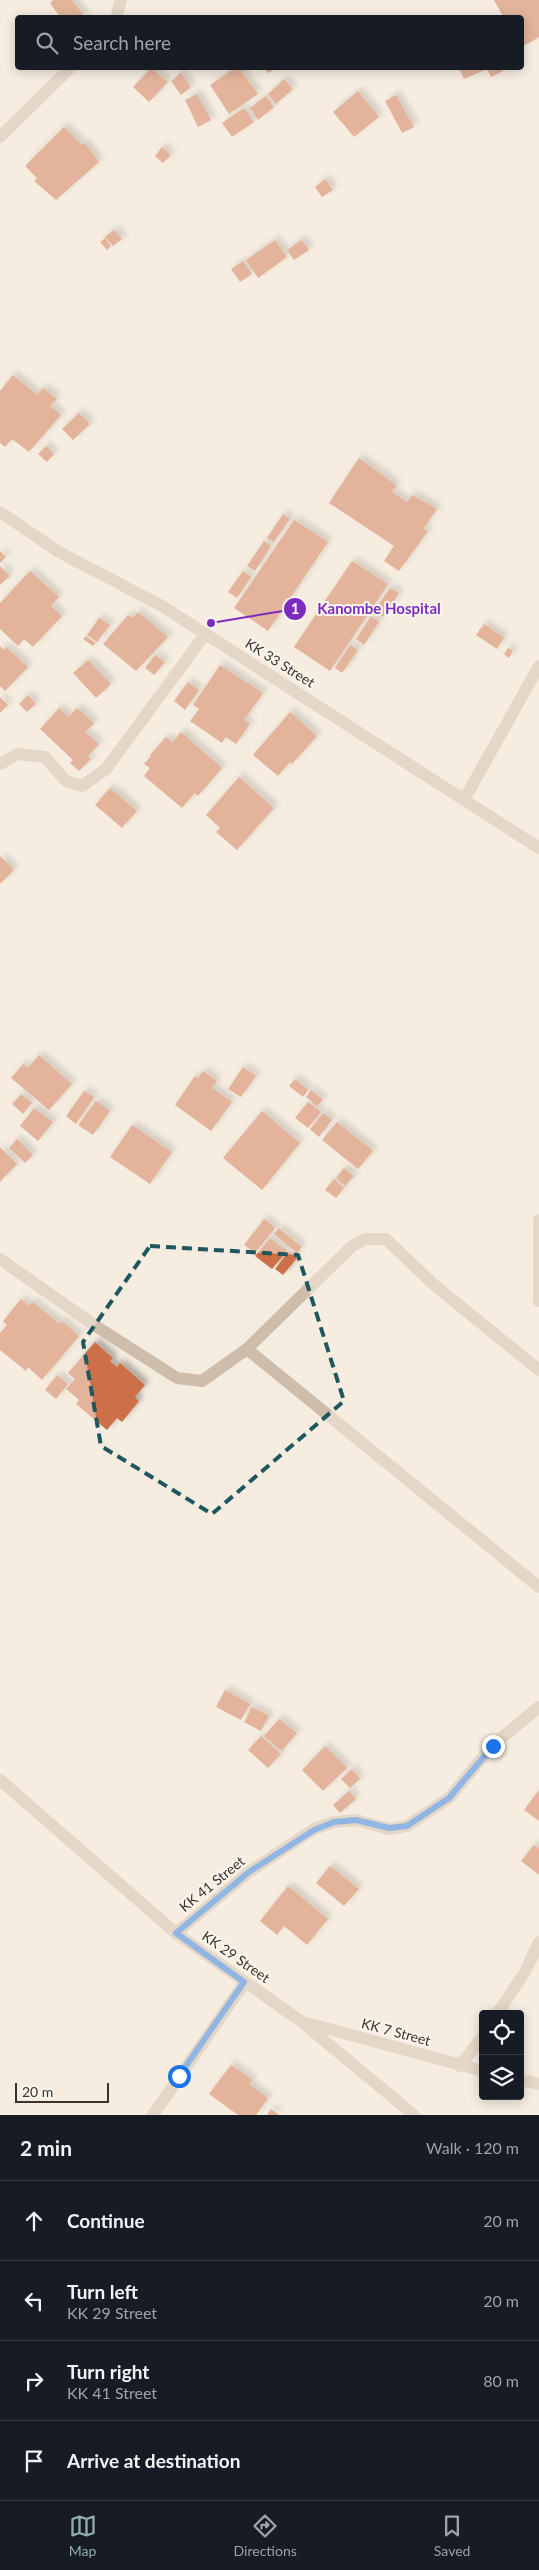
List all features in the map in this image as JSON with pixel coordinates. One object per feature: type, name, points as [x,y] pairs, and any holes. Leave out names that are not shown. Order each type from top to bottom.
[{"type":"street","points":[[117,15],[121,0]]},
{"type":"street","points":[[0,136],[68,70]]},
{"type":"street","name":"KK 33 Street","points":[[0,512],[59,552],[162,606],[206,633],[465,798],[539,848]]},
{"type":"street","points":[[0,764],[18,754],[45,757],[66,780],[82,786],[106,769],[206,633]]},
{"type":"street","points":[[465,798],[539,666]]},
{"type":"street","points":[[539,1220],[539,1301]]},
{"type":"street","points":[[0,1259],[94,1325],[177,1378],[202,1381],[247,1349],[352,1246],[365,1239],[386,1239],[433,1284],[539,1370]]},
{"type":"street","points":[[247,1349],[539,1586]]},
{"type":"street","name":"KK 41 Street","points":[[176,1933],[249,1872],[314,1830],[334,1822],[356,1820],[389,1828],[407,1826],[449,1798],[493,1746],[539,1707]]},
{"type":"street","name":"KK 29 Street","points":[[0,1780],[176,1933],[302,2022],[414,2115]]},
{"type":"street","points":[[500,2010],[525,1972],[539,1942]]},
{"type":"street","points":[[153,2115],[244,1982]]},
{"type":"street","name":"KK 7 Street","points":[[302,2022],[479,2070]]},
{"type":"street","points":[[460,2066],[479,2041]]},
{"type":"street","points":[[524,2081],[539,2084]]},
{"type":"highlighted area","points":[[150,1246],[298,1255],[344,1401],[212,1514],[101,1446],[83,1342]]},
{"type":"building","points":[[53,0],[72,0],[84,15],[59,15],[50,3]]},
{"type":"building","points":[[494,0],[539,0],[539,37],[524,46],[524,15],[502,15]]},
{"type":"building","points":[[149,70],[153,70],[168,82],[149,102],[133,87]]},
{"type":"building","points":[[232,70],[240,70],[258,94],[229,114],[210,85]]},
{"type":"building","points":[[460,70],[485,70],[464,79]]},
{"type":"building","points":[[488,70],[503,70],[503,71],[491,77]]},
{"type":"building","points":[[181,73],[191,87],[181,95],[171,81]]},
{"type":"building","points":[[284,79],[293,89],[276,104],[268,94]]},
{"type":"building","points":[[358,91],[379,117],[354,137],[333,112]]},
{"type":"building","points":[[197,94],[211,120],[198,127],[185,100]]},
{"type":"building","points":[[396,95],[414,127],[402,133],[385,101]]},
{"type":"building","points":[[266,96],[274,107],[258,120],[250,108]]},
{"type":"building","points":[[244,108],[254,122],[232,137],[222,123]]},
{"type":"building","points":[[64,127],[82,145],[85,143],[99,162],[56,200],[34,181],[37,178],[25,166]]},
{"type":"building","points":[[162,147],[171,155],[163,163],[155,156]]},
{"type":"building","points":[[325,179],[333,190],[322,197],[315,187]]},
{"type":"building","points":[[114,230],[122,239],[113,246],[105,237]]},
{"type":"building","points":[[105,238],[111,246],[107,250],[100,242]]},
{"type":"building","points":[[275,240],[287,257],[258,278],[246,260]]},
{"type":"building","points":[[302,240],[309,250],[294,260],[287,250]]},
{"type":"building","points":[[243,261],[252,274],[240,282],[231,269]]},
{"type":"building","points":[[13,375],[37,395],[43,388],[57,399],[50,406],[61,415],[29,452],[12,439],[5,447],[0,443],[0,391]]},
{"type":"building","points":[[79,413],[90,424],[73,440],[62,429]]},
{"type":"building","points":[[46,446],[54,454],[47,462],[38,454]]},
{"type":"building","points":[[359,458],[396,485],[392,492],[407,502],[412,495],[437,509],[423,529],[428,531],[399,571],[384,561],[394,546],[329,503]]},
{"type":"building","points":[[283,514],[290,519],[274,542],[267,538]]},
{"type":"building","points":[[294,520],[328,542],[268,631],[234,608]]},
{"type":"building","points":[[264,541],[271,546],[255,571],[247,566]]},
{"type":"building","points":[[0,551],[6,557],[0,563]]},
{"type":"building","points":[[352,561],[388,584],[330,671],[294,647]]},
{"type":"building","points":[[0,566],[10,576],[0,585]]},
{"type":"building","points":[[30,571],[59,597],[51,606],[62,616],[33,647],[24,639],[18,646],[0,629],[0,603]]},
{"type":"building","points":[[243,571],[251,577],[237,598],[228,592]]},
{"type":"building","points":[[390,588],[399,593],[383,617],[374,611]]},
{"type":"building","points":[[138,612],[168,637],[136,671],[103,644],[128,615],[133,618]]},
{"type":"building","points":[[371,616],[379,622],[364,645],[356,639]]},
{"type":"building","points":[[99,618],[110,625],[97,642],[87,635]]},
{"type":"building","points":[[484,624],[504,638],[497,649],[476,635]]},
{"type":"building","points":[[86,636],[96,643],[93,646],[83,639]]},
{"type":"building","points":[[350,645],[358,650],[342,673],[335,668]]},
{"type":"building","points":[[0,646],[4,650],[6,647],[28,667],[5,691],[0,686]]},
{"type":"building","points":[[508,648],[513,651],[509,658],[504,654]]},
{"type":"building","points":[[155,655],[165,662],[154,675],[145,668]]},
{"type":"building","points":[[88,660],[111,684],[96,698],[73,673]]},
{"type":"building","points":[[220,665],[263,693],[244,720],[250,724],[236,744],[226,737],[222,743],[190,721],[199,709],[193,705]]},
{"type":"building","points":[[188,682],[199,690],[185,710],[174,701]]},
{"type":"building","points":[[28,695],[36,704],[27,712],[19,704]]},
{"type":"building","points":[[0,697],[8,705],[0,713]]},
{"type":"building","points":[[59,708],[69,717],[77,708],[94,723],[85,732],[99,744],[88,756],[91,759],[79,771],[70,763],[73,760],[40,729]]},
{"type":"building","points":[[290,712],[317,736],[292,764],[290,762],[278,776],[253,755]]},
{"type":"building","points":[[181,732],[222,768],[198,796],[195,793],[182,808],[144,776],[150,768],[144,764],[150,755],[166,737],[172,743]]},
{"type":"building","points":[[239,777],[274,808],[237,850],[216,832],[220,828],[206,815]]},
{"type":"building","points":[[110,788],[137,811],[122,828],[95,805]]},
{"type":"building","points":[[0,856],[14,870],[0,884]]},
{"type":"building","points":[[39,1055],[72,1084],[49,1110],[11,1078],[23,1064],[28,1068]]},
{"type":"building","points":[[243,1067],[256,1076],[241,1097],[228,1089]]},
{"type":"building","points":[[203,1071],[217,1081],[212,1088],[232,1102],[211,1131],[175,1105],[195,1076],[198,1078]]},
{"type":"building","points":[[295,1079],[308,1090],[303,1097],[289,1086]]},
{"type":"building","points":[[311,1090],[323,1100],[317,1106],[306,1097]]},
{"type":"building","points":[[84,1091],[94,1097],[76,1124],[66,1116]]},
{"type":"building","points":[[21,1094],[32,1103],[23,1114],[12,1104]]},
{"type":"building","points":[[96,1101],[110,1111],[93,1135],[78,1125]]},
{"type":"building","points":[[308,1102],[321,1112],[308,1128],[295,1118]]},
{"type":"building","points":[[34,1108],[53,1122],[38,1141],[20,1126]]},
{"type":"building","points":[[262,1111],[300,1143],[262,1190],[223,1158]]},
{"type":"building","points":[[323,1113],[332,1120],[319,1137],[310,1129]]},
{"type":"building","points":[[337,1122],[373,1151],[358,1169],[322,1140]]},
{"type":"building","points":[[132,1125],[172,1152],[150,1184],[110,1157]]},
{"type":"building","points":[[17,1139],[33,1155],[25,1163],[9,1148]]},
{"type":"building","points":[[0,1147],[17,1164],[0,1182]]},
{"type":"building","points":[[344,1168],[354,1176],[345,1186],[336,1178]]},
{"type":"building","points":[[334,1179],[344,1188],[336,1198],[325,1190]]},
{"type":"building","points":[[264,1219],[275,1228],[255,1253],[244,1245]]},
{"type":"building","points":[[279,1228],[302,1247],[297,1253],[274,1234]]},
{"type":"building","points":[[270,1238],[287,1251],[272,1269],[255,1256]]},
{"type":"building","points":[[289,1251],[297,1258],[283,1275],[275,1269]]},
{"type":"building","points":[[21,1299],[29,1306],[33,1302],[59,1324],[62,1321],[79,1336],[42,1380],[28,1367],[26,1371],[0,1350],[0,1333],[7,1325],[3,1321]]},
{"type":"building","points":[[95,1342],[113,1358],[110,1361],[117,1367],[120,1363],[145,1385],[135,1397],[139,1401],[122,1422],[117,1418],[107,1430],[76,1404],[79,1400],[66,1389],[75,1379],[68,1373]]},
{"type":"building","points":[[57,1375],[68,1384],[56,1399],[45,1390]]},
{"type":"building","points":[[225,1690],[250,1704],[241,1720],[216,1707]]},
{"type":"building","points":[[252,1707],[269,1716],[261,1731],[244,1722]]},
{"type":"building","points":[[279,1719],[297,1733],[282,1751],[264,1736]]},
{"type":"building","points":[[261,1736],[281,1754],[268,1768],[248,1750]]},
{"type":"building","points":[[325,1746],[347,1768],[323,1791],[302,1770]]},
{"type":"building","points":[[352,1769],[360,1779],[350,1788],[341,1779]]},
{"type":"building","points":[[539,1790],[539,1821],[524,1810]]},
{"type":"building","points":[[349,1791],[356,1799],[340,1813],[333,1805]]},
{"type":"building","points":[[534,1845],[539,1849],[539,1875],[521,1861]]},
{"type":"building","points":[[330,1866],[359,1889],[344,1906],[316,1883]]},
{"type":"building","points":[[288,1886],[328,1919],[307,1945],[284,1926],[277,1935],[260,1921]]},
{"type":"building","points":[[231,2065],[252,2080],[249,2084],[268,2098],[256,2115],[238,2115],[209,2094]]},
{"type":"building","points":[[271,2109],[279,2115],[267,2115]]},
{"type":"place","name":"Kanombe Hospital","points":[[211,623]]},
{"type":"route","points":[[179,2076],[225,2013],[244,1982],[176,1933],[249,1872],[314,1830],[334,1822],[356,1820],[389,1828],[407,1826],[449,1798],[493,1746]]}]
